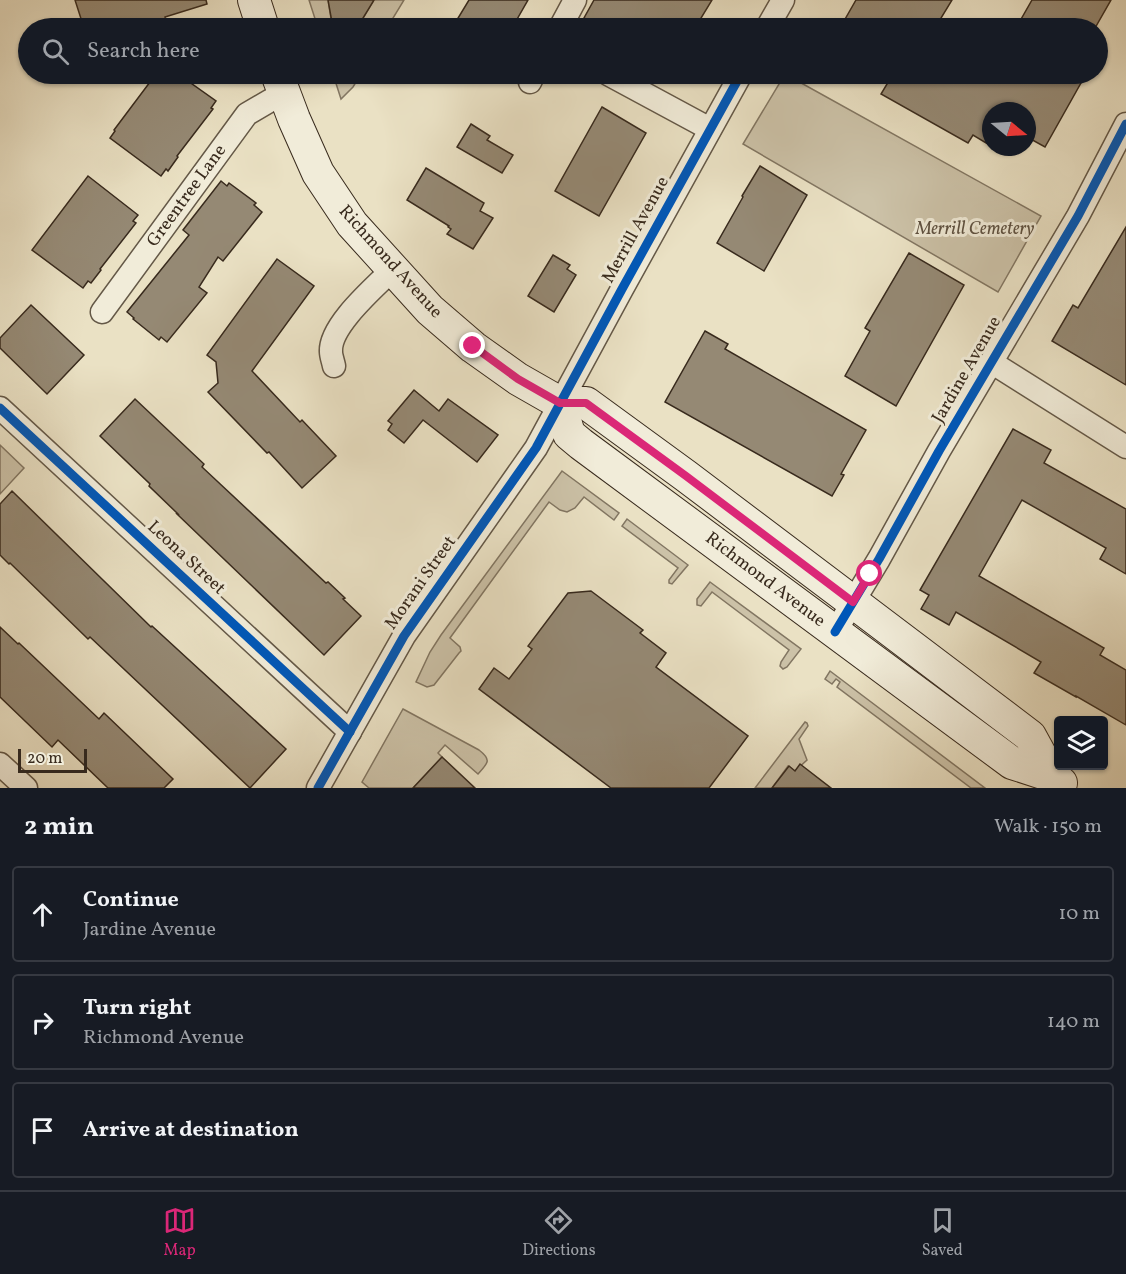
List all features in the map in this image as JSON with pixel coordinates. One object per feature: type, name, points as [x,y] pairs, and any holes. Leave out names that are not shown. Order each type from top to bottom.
[{"type":"main road","points":[[254,0],[260,18]]},
{"type":"main road","name":"Richmond Avenue","points":[[280,84],[318,173],[352,224],[430,309],[473,346],[518,379],[560,403],[586,403],[686,476],[1030,736],[1060,782]]},
{"type":"main road","name":"Richmond Avenue","points":[[560,403],[568,434],[1012,763],[1060,782]]},
{"type":"street","points":[[565,18],[575,0]]},
{"type":"street","points":[[773,18],[783,0]]},
{"type":"street","name":"Greentree Lane","points":[[102,312],[247,114],[279,84]]},
{"type":"street","points":[[627,84],[710,129]]},
{"type":"street","name":"Merrill Avenue","points":[[560,403],[735,84]]},
{"type":"street","name":"Jardine Avenue","points":[[835,632],[1078,216],[1126,124]]},
{"type":"street","points":[[334,366],[330,351],[334,336],[343,321],[392,270]]},
{"type":"street","points":[[991,362],[1126,447]]},
{"type":"street","name":"Morani Street","points":[[328,784],[350,732],[404,636],[536,448],[560,403]]},
{"type":"street","name":"Leona Street","points":[[0,408],[350,732]]},
{"type":"street","points":[[0,764],[26,788]]},
{"type":"green space","points":[[309,0],[328,0],[331,18],[315,18]]},
{"type":"green space","points":[[374,0],[404,0],[393,18],[363,18]]},
{"type":"green space","points":[[336,84],[355,84],[353,87],[341,99]]},
{"type":"green space","name":"Merrill Cemetery","points":[[779,84],[803,84],[1041,216],[998,292],[743,144]]},
{"type":"green space","points":[[0,445],[24,468],[0,494]]},
{"type":"green space","points":[[562,471],[619,513],[614,520],[584,497],[575,508],[567,512],[549,502],[450,638],[460,647],[461,651],[434,685],[427,687],[416,682],[441,635]]},
{"type":"green space","points":[[627,519],[688,565],[672,584],[669,580],[678,568],[622,526]]},
{"type":"green space","points":[[710,582],[801,649],[787,667],[783,669],[780,666],[789,650],[712,592],[701,606],[697,605],[697,599]]},
{"type":"green space","points":[[830,671],[985,788],[971,788],[837,687],[840,682],[836,679],[832,684],[825,679]]},
{"type":"green space","points":[[403,709],[479,750],[486,756],[486,764],[478,774],[445,745],[438,753],[442,757],[413,788],[369,788],[362,782]]},
{"type":"green space","points":[[805,722],[808,726],[799,739],[807,760],[795,771],[788,766],[772,788],[755,788]]},
{"type":"building","points":[[75,0],[206,0],[207,4],[165,18],[81,18]]},
{"type":"building","points":[[328,0],[374,0],[363,18],[331,18]]},
{"type":"building","points":[[469,0],[528,0],[518,18],[458,18]]},
{"type":"building","points":[[594,0],[712,0],[701,18],[584,18]]},
{"type":"building","points":[[856,0],[952,0],[941,18],[846,18]]},
{"type":"building","points":[[1032,0],[1111,0],[1101,18],[1022,18]]},
{"type":"building","points":[[148,84],[192,84],[216,101],[211,108],[213,109],[168,171],[166,169],[161,176],[110,138]]},
{"type":"building","points":[[887,84],[1080,84],[1045,147],[1036,142],[1036,102],[982,102],[982,140],[973,135],[968,143],[881,94]]},
{"type":"building","points":[[602,107],[646,133],[599,216],[555,191]]},
{"type":"building","points":[[471,124],[490,136],[487,140],[513,155],[502,173],[457,147]]},
{"type":"building","points":[[760,166],[807,195],[764,271],[717,243]]},
{"type":"building","points":[[426,168],[484,203],[480,211],[493,218],[473,249],[447,234],[451,229],[449,226],[407,200]]},
{"type":"building","points":[[88,176],[138,215],[133,221],[136,223],[101,270],[91,283],[88,281],[83,288],[32,250]]},
{"type":"building","points":[[221,181],[227,186],[229,183],[256,203],[254,205],[262,212],[223,261],[218,257],[199,287],[207,293],[167,342],[161,337],[159,340],[127,312],[189,235],[183,230]]},
{"type":"building","points":[[1126,227],[1126,385],[1052,341],[1073,305],[1078,308]]},
{"type":"building","points":[[909,253],[964,285],[896,406],[845,376],[870,331],[865,328]]},
{"type":"building","points":[[553,255],[570,265],[567,269],[576,275],[554,312],[528,296]]},
{"type":"building","points":[[277,259],[314,286],[252,371],[336,456],[302,488],[208,392],[218,383],[216,362],[207,355]]},
{"type":"building","points":[[31,305],[84,355],[47,394],[0,348],[0,338]]},
{"type":"building","points":[[705,331],[728,344],[725,349],[866,430],[841,474],[844,475],[832,496],[665,402]]},
{"type":"building","points":[[414,390],[439,411],[448,399],[498,435],[477,462],[423,420],[404,443],[388,430],[392,424],[388,421]]},
{"type":"building","points":[[135,399],[204,464],[202,467],[326,583],[328,582],[361,616],[324,655],[177,514],[149,486],[150,484],[100,436]]},
{"type":"building","points":[[1013,429],[1051,450],[1044,463],[1126,509],[1126,574],[1100,559],[1106,548],[1022,500],[979,576],[1104,648],[1100,655],[1126,670],[1126,725],[1034,673],[1041,662],[956,612],[949,625],[921,609],[929,595],[920,590]]},
{"type":"building","points":[[12,491],[151,627],[286,749],[250,788],[0,555],[0,504]]},
{"type":"building","points":[[591,591],[643,630],[640,633],[666,653],[656,667],[748,736],[709,788],[611,788],[479,689],[494,668],[509,679],[532,649],[528,646],[568,593]]},
{"type":"building","points":[[0,627],[99,719],[104,713],[173,779],[164,788],[108,788],[58,740],[52,747],[0,697]]},
{"type":"building","points":[[442,757],[475,788],[413,788]]},
{"type":"building","points":[[800,764],[831,788],[772,788],[789,766],[795,771]]},
{"type":"cycle path","points":[[318,788],[404,636],[536,448],[735,84]]},
{"type":"cycle path","points":[[835,632],[1078,216],[1126,124]]},
{"type":"cycle path","points":[[0,408],[350,732]]},
{"type":"route","points":[[473,346],[518,379],[560,403],[586,403],[853,602],[870,574]]}]
